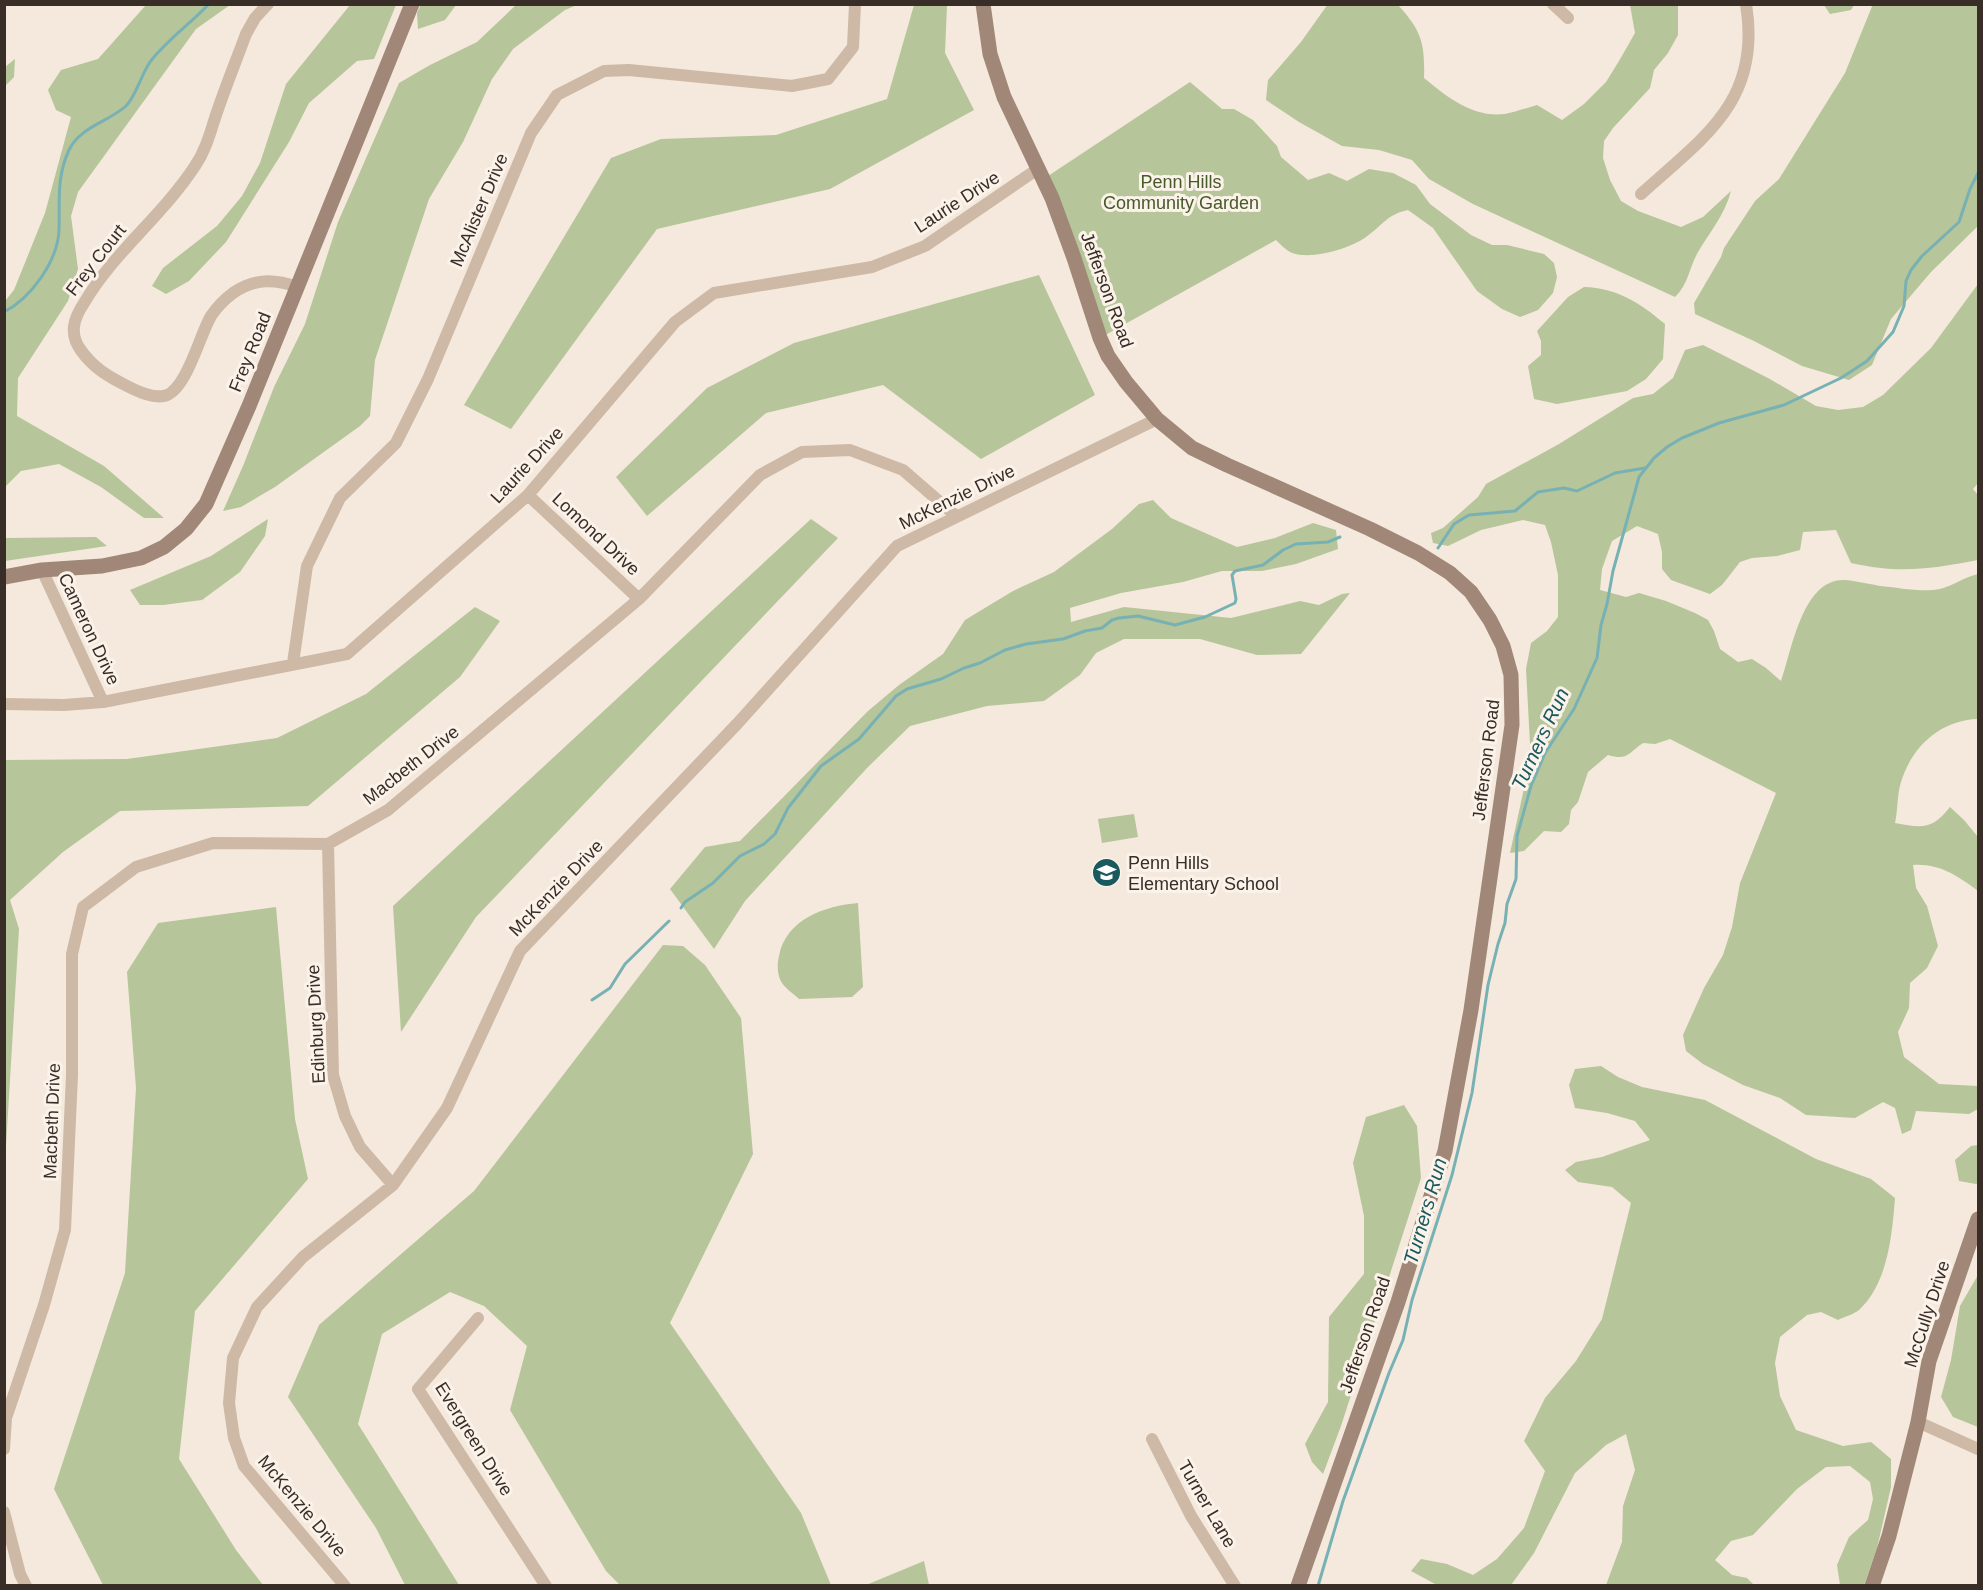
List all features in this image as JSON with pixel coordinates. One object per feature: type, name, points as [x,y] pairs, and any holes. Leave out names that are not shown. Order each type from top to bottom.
[{"type":"street","name":"Frey Court","points":[[268,4],[255,18],[246,34],[207,143],[197,164],[182,186],[117,257],[87,297],[74,324],[75,342],[92,364],[105,375],[139,392],[164,396],[172,393],[184,377],[212,315],[232,294],[244,286],[270,280],[298,287]]},
{"type":"street","name":"Frey Road","points":[[4,577],[42,570],[102,566],[141,558],[164,547],[186,530],[206,504],[298,287],[412,4]]},
{"type":"street","name":"McAlister Drive","points":[[293,663],[307,566],[340,498],[396,443],[428,379],[531,133],[557,95],[604,71],[629,70],[792,86],[828,79],[853,47],[855,4]]},
{"type":"street","name":"Jefferson Road","points":[[983,4],[990,54],[996,76],[1014,119],[1039,168],[1063,227],[1102,343],[1116,369],[1157,419],[1180,440],[1207,456],[1366,526],[1418,553],[1450,573],[1471,592],[1486,613],[1503,646],[1511,675],[1513,707],[1508,757],[1471,1010],[1445,1151],[1398,1302],[1298,1586]]},
{"type":"street","points":[[1553,4],[1568,18]]},
{"type":"street","points":[[1641,194],[1715,126],[1738,91],[1745,72],[1749,50],[1746,4]]},
{"type":"street","name":"Laurie Drive","points":[[4,704],[64,705],[103,702],[347,654],[528,495],[675,322],[714,293],[872,267],[925,246],[1039,168]]},
{"type":"street","name":"McKenzie Drive","points":[[345,1586],[243,1466],[234,1438],[229,1403],[233,1358],[257,1307],[303,1257],[393,1185],[447,1108],[520,951],[737,724],[897,546],[1157,419]]},
{"type":"street","name":"Macbeth Drive","points":[[4,1449],[6,1418],[44,1305],[65,1230],[72,1075],[72,954],[82,907],[136,867],[213,843],[328,844],[388,810],[639,599],[760,475],[802,452],[850,450],[903,470],[956,516]]},
{"type":"street","name":"Lomond Drive","points":[[528,495],[639,599]]},
{"type":"street","name":"Cameron Drive","points":[[42,570],[103,702]]},
{"type":"street","name":"Edinburg Drive","points":[[328,844],[333,1075],[345,1116],[360,1147],[393,1185]]},
{"type":"street","name":"McCully Drive","points":[[1872,1586],[1889,1536],[1918,1422],[1929,1361],[1978,1219]]},
{"type":"street","name":"Evergreen Drive","points":[[478,1318],[418,1389],[546,1586]]},
{"type":"street","points":[[1918,1422],[1978,1449]]},
{"type":"street","name":"Turner Lane","points":[[1152,1438],[1191,1516],[1235,1586]]},
{"type":"street","points":[[4,1512],[20,1574],[26,1586]]},
{"type":"green space","points":[[421,4],[456,5],[445,20],[418,29],[417,13]]},
{"type":"green space","points":[[1328,4],[1398,5],[1420,38],[1424,56],[1424,78],[1461,105],[1482,113],[1505,114],[1537,105],[1562,120],[1584,104],[1606,82],[1619,61],[1635,33],[1630,5],[1678,5],[1678,35],[1668,53],[1654,70],[1650,88],[1604,141],[1603,158],[1610,180],[1621,201],[1638,211],[1681,227],[1703,217],[1731,191],[1721,215],[1695,258],[1686,282],[1675,297],[1473,204],[1429,179],[1412,160],[1379,150],[1342,146],[1266,100],[1268,80],[1301,42]]},
{"type":"green space","points":[[1873,4],[1978,5],[1978,226],[1931,272],[1891,319],[1872,365],[1849,380],[1802,366],[1695,314],[1694,303],[1724,248],[1755,201],[1779,179],[1845,73]]},
{"type":"green space","points":[[146,5],[230,5],[196,29],[78,192],[71,216],[78,269],[68,301],[18,378],[17,416],[104,466],[164,518],[144,518],[101,487],[59,464],[21,471],[4,488],[5,301],[14,290],[45,213],[71,117],[56,110],[48,90],[61,70],[98,59]]},
{"type":"green space","points":[[350,5],[396,5],[374,59],[357,61],[309,103],[289,142],[226,242],[189,281],[166,294],[152,286],[163,268],[217,226],[242,196],[260,163],[286,84]]},
{"type":"green space","points":[[516,5],[577,5],[565,10],[513,49],[492,79],[463,142],[429,199],[375,360],[370,416],[360,426],[275,487],[241,507],[223,511],[274,387],[305,324],[338,222],[399,83],[477,42]]},
{"type":"green space","points":[[914,5],[947,5],[945,53],[974,110],[830,189],[657,229],[511,429],[464,405],[611,158],[661,139],[776,135],[887,99]]},
{"type":"green space","points":[[1824,5],[1854,5],[1851,10],[1830,14]]},
{"type":"green space","points":[[15,59],[14,77],[5,86],[5,67]]},
{"type":"green space","name":"Penn Hills Community Garden","points":[[1190,82],[1222,109],[1234,109],[1253,120],[1277,146],[1281,157],[1308,180],[1329,173],[1347,181],[1369,169],[1393,173],[1416,185],[1430,204],[1471,235],[1492,245],[1507,245],[1544,254],[1554,263],[1557,277],[1553,293],[1538,310],[1520,317],[1502,309],[1477,291],[1433,228],[1408,210],[1390,218],[1359,241],[1329,252],[1298,254],[1288,251],[1276,240],[1100,338],[1048,176]]},
{"type":"green space","points":[[1039,275],[1095,395],[981,459],[883,385],[766,413],[647,516],[616,477],[707,388],[794,343]]},
{"type":"green space","points":[[1978,284],[1978,483],[1973,489],[1978,495],[1978,560],[1915,569],[1869,566],[1851,563],[1836,530],[1803,532],[1800,550],[1740,562],[1722,585],[1710,594],[1671,580],[1662,569],[1662,552],[1658,534],[1637,526],[1612,541],[1602,569],[1600,590],[1626,597],[1639,593],[1695,613],[1708,620],[1720,649],[1738,662],[1752,659],[1781,681],[1801,618],[1818,591],[1830,583],[1845,580],[1928,590],[1945,588],[1978,574],[1978,719],[1952,724],[1940,730],[1930,737],[1912,757],[1901,782],[1895,823],[1912,826],[1926,825],[1938,820],[1950,807],[1978,837],[1978,891],[1940,868],[1913,865],[1916,888],[1927,906],[1938,946],[1927,968],[1910,983],[1909,1008],[1898,1032],[1904,1057],[1939,1084],[1978,1086],[1978,1109],[1969,1114],[1916,1111],[1911,1130],[1902,1134],[1895,1108],[1883,1102],[1855,1118],[1806,1115],[1780,1098],[1743,1085],[1703,1064],[1686,1051],[1683,1035],[1704,988],[1723,955],[1732,927],[1740,883],[1776,793],[1670,739],[1655,744],[1643,743],[1624,756],[1608,755],[1588,772],[1578,802],[1571,810],[1569,824],[1561,832],[1544,831],[1524,851],[1510,853],[1526,779],[1530,744],[1526,669],[1531,643],[1547,631],[1558,617],[1558,575],[1551,542],[1545,525],[1523,520],[1481,530],[1448,546],[1433,543],[1431,533],[1443,528],[1478,497],[1486,484],[1559,444],[1633,398],[1653,394],[1673,378],[1685,350],[1703,345],[1768,378],[1816,406],[1838,410],[1863,407],[1883,395],[1931,348]]},
{"type":"green space","points":[[1584,287],[1607,290],[1628,298],[1665,324],[1663,359],[1646,379],[1627,391],[1557,404],[1534,399],[1528,366],[1541,355],[1541,341],[1537,331],[1568,297]]},
{"type":"green space","points":[[1153,500],[1171,518],[1237,547],[1275,538],[1313,523],[1336,530],[1338,549],[1296,564],[1262,571],[1222,571],[1183,582],[1121,593],[1070,608],[1071,622],[1124,607],[1231,618],[1300,601],[1319,605],[1342,594],[1350,593],[1301,654],[1257,655],[1200,639],[1124,639],[1096,653],[1080,675],[1044,701],[987,706],[910,726],[867,768],[745,901],[714,949],[670,889],[705,847],[740,841],[868,711],[899,685],[943,654],[965,620],[1013,591],[1054,572],[1112,529],[1139,504]]},
{"type":"green space","points":[[268,519],[265,536],[240,572],[202,600],[163,605],[140,605],[130,590],[211,556]]},
{"type":"green space","points":[[811,519],[838,538],[476,917],[401,1032],[393,906]]},
{"type":"green space","points":[[96,537],[107,546],[5,561],[5,538]]},
{"type":"green space","points":[[475,607],[500,621],[460,677],[308,806],[120,811],[63,852],[10,900],[19,929],[5,1163],[5,760],[127,759],[277,738],[366,694]]},
{"type":"green space","points":[[1134,814],[1138,837],[1102,843],[1098,819]]},
{"type":"green space","points":[[858,903],[863,987],[852,997],[799,999],[779,977],[778,963],[783,943],[798,924],[820,911]]},
{"type":"green space","points":[[276,907],[295,1119],[308,1179],[195,1311],[179,1459],[236,1550],[263,1585],[103,1585],[54,1489],[125,1273],[136,1088],[127,972],[158,923]]},
{"type":"green space","points":[[663,945],[683,946],[705,965],[741,1018],[753,1154],[670,1323],[801,1513],[831,1585],[620,1585],[606,1571],[510,1410],[527,1346],[484,1306],[450,1292],[382,1334],[358,1424],[459,1585],[405,1585],[376,1528],[288,1397],[319,1325],[474,1191]]},
{"type":"green space","points":[[1601,1066],[1618,1077],[1642,1087],[1705,1100],[1816,1159],[1871,1179],[1895,1198],[1887,1258],[1869,1299],[1859,1310],[1838,1320],[1821,1312],[1807,1315],[1780,1337],[1775,1363],[1780,1396],[1796,1430],[1843,1446],[1871,1442],[1891,1459],[1891,1487],[1877,1548],[1864,1585],[1840,1585],[1837,1565],[1849,1537],[1868,1520],[1873,1499],[1870,1482],[1850,1466],[1826,1467],[1797,1489],[1753,1535],[1731,1541],[1715,1560],[1732,1575],[1747,1578],[1754,1585],[1606,1585],[1622,1542],[1623,1506],[1635,1470],[1626,1434],[1606,1445],[1575,1473],[1534,1553],[1511,1585],[1437,1585],[1411,1571],[1421,1559],[1447,1564],[1473,1575],[1497,1559],[1524,1528],[1545,1471],[1524,1441],[1545,1398],[1576,1361],[1602,1319],[1631,1203],[1612,1187],[1578,1182],[1565,1170],[1576,1162],[1602,1157],[1650,1140],[1635,1121],[1607,1113],[1575,1108],[1569,1085],[1575,1069]]},
{"type":"green space","points":[[1404,1105],[1417,1126],[1421,1178],[1341,1426],[1323,1474],[1312,1462],[1305,1444],[1328,1402],[1329,1317],[1364,1274],[1364,1216],[1353,1163],[1366,1117]]},
{"type":"green space","points":[[1978,1145],[1978,1183],[1959,1181],[1955,1160],[1971,1146]]},
{"type":"green space","points":[[1978,1275],[1978,1427],[1953,1417],[1941,1397],[1951,1360],[1960,1306]]},
{"type":"green space","points":[[924,1561],[929,1585],[866,1585]]},
{"type":"waterway","points":[[4,312],[24,298],[33,288],[48,267],[53,255],[59,231],[62,170],[74,142],[87,130],[126,106],[133,97],[150,62],[209,4]]},
{"type":"waterway","name":"Turners Run","points":[[1318,1586],[1343,1501],[1403,1340],[1412,1300],[1452,1175],[1472,1093],[1488,985],[1505,923],[1507,904],[1516,879],[1517,836],[1531,786],[1545,753],[1574,709],[1597,658],[1601,625],[1613,571],[1639,477],[1654,458],[1682,438],[1719,423],[1784,405],[1841,378],[1867,361],[1893,332],[1904,306],[1906,281],[1911,270],[1922,256],[1959,222],[1978,173]]},
{"type":"waterway","points":[[1438,548],[1454,524],[1469,515],[1515,511],[1538,492],[1564,488],[1577,491],[1615,473],[1645,468]]},
{"type":"waterway","points":[[681,908],[685,902],[713,883],[740,856],[764,844],[775,834],[788,808],[821,766],[859,739],[896,696],[907,689],[941,679],[1005,650],[1026,644],[1063,639],[1102,628],[1112,620],[1119,618],[1138,616],[1175,625],[1205,617],[1235,603],[1232,575],[1235,571],[1263,565],[1283,550],[1296,544],[1328,542],[1340,537]]},
{"type":"waterway","points":[[592,1000],[610,988],[625,964],[669,921]]},
{"type":"place","name":"Penn Hills Elementary School","points":[[1107,873]]}]
